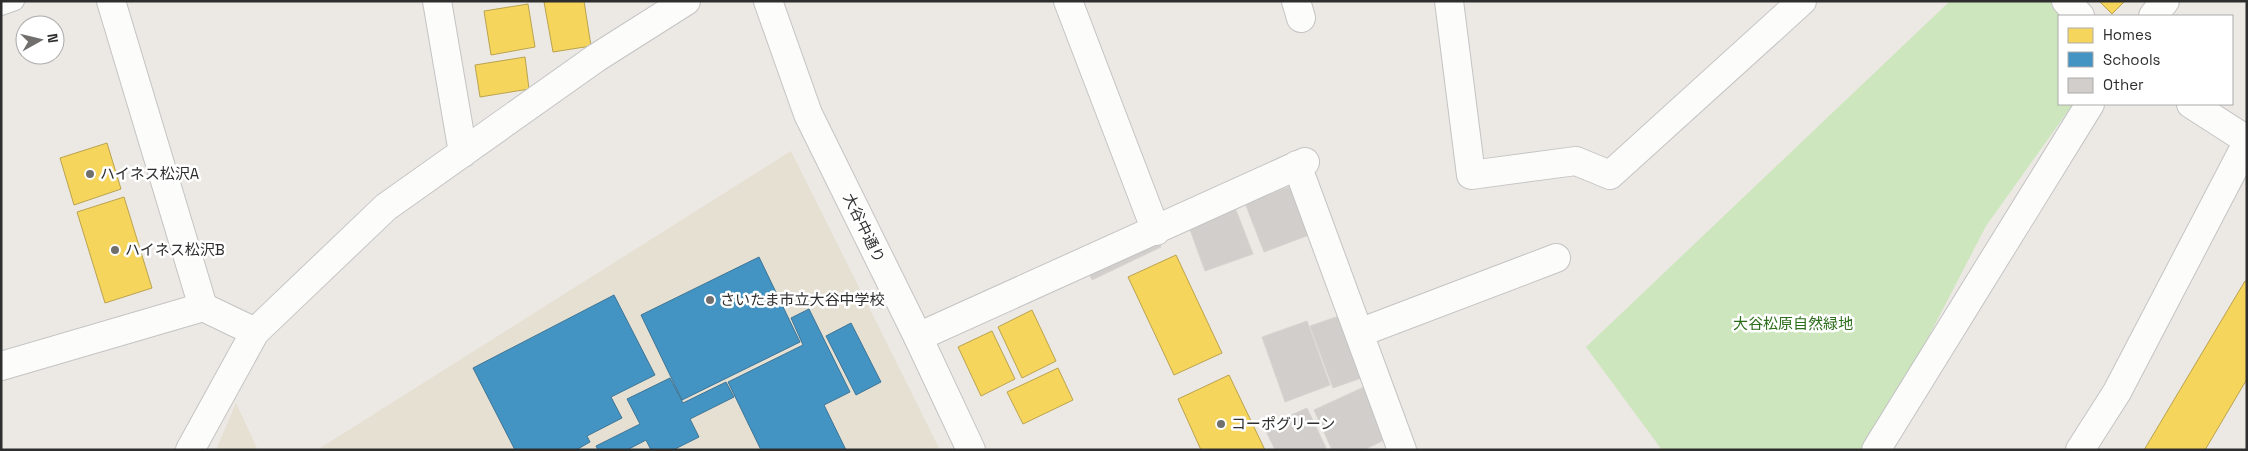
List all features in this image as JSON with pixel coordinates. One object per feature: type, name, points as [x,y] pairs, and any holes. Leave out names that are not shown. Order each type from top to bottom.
[{"type":"street","points":[[111,1],[203,307]]},
{"type":"street","points":[[437,1],[463,153]]},
{"type":"street","points":[[190,450],[254,332],[386,207],[596,58],[686,1]]},
{"type":"street","name":"大谷中通り","points":[[768,1],[808,114],[918,336],[971,450]]},
{"type":"street","points":[[1068,1],[1156,231]]},
{"type":"street","points":[[1449,1],[1471,174],[1576,161],[1610,175],[1802,1]]},
{"type":"street","points":[[2066,1],[2079,15]]},
{"type":"street","points":[[2153,15],[2165,1]]},
{"type":"street","points":[[1876,450],[2089,105]]},
{"type":"street","points":[[2080,450],[2117,392],[2247,141],[2193,105]]},
{"type":"street","points":[[918,336],[1156,231],[1301,164],[1359,333],[1402,450]]},
{"type":"street","points":[[1359,333],[1556,258]]},
{"type":"street","points":[[1,366],[203,307],[254,332]]},
{"type":"lane","points":[[1,6],[15,1]]},
{"type":"shaded area","name":"さいたま市立大谷中学校","points":[[791,151],[940,450],[317,450]]},
{"type":"shaded area","points":[[236,403],[258,450],[216,450]]},
{"type":"green space","name":"大谷松原自然緑地","points":[[1950,1],[2053,1],[2067,15],[2058,15],[2058,105],[2072,105],[1986,226],[1902,388],[1864,450],[1662,450],[1586,347]]},
{"type":"building: Homes","points":[[584,1],[591,46],[553,52],[544,2]]},
{"type":"building: Homes","points":[[2099,1],[2125,1],[2112,14]]},
{"type":"building: Homes","points":[[528,4],[535,47],[491,55],[484,11]]},
{"type":"building: Homes","points":[[525,57],[529,89],[480,97],[475,65]]},
{"type":"building: Homes","name":"ハイネス松沢A","points":[[107,143],[121,189],[74,205],[60,158]]},
{"type":"building: Homes","name":"ハイネス松沢B","points":[[124,197],[152,288],[105,303],[77,212]]},
{"type":"building: Homes","points":[[1176,255],[1222,353],[1174,375],[1128,277]]},
{"type":"building: Homes","points":[[2245,281],[2247,282],[2247,379],[2205,450],[2144,450]]},
{"type":"building: Homes","points":[[1032,310],[1056,361],[1022,378],[998,327]]},
{"type":"building: Homes","points":[[992,331],[1015,379],[981,396],[958,347]]},
{"type":"building: Homes","points":[[1058,368],[1073,400],[1023,424],[1007,392]]},
{"type":"building: Homes","name":"コーポグリーン","points":[[1229,375],[1265,450],[1201,450],[1178,399]]},
{"type":"building: Schools","points":[[759,257],[800,342],[682,400],[641,315]]},
{"type":"building: Schools","points":[[614,295],[655,375],[611,397],[622,418],[587,436],[590,442],[576,450],[515,450],[473,368]]},
{"type":"building: Schools","points":[[809,309],[850,392],[824,405],[846,450],[761,450],[728,382],[803,345],[791,318]]},
{"type":"building: Schools","points":[[851,323],[881,382],[856,395],[826,336]]},
{"type":"building: Schools","points":[[670,378],[683,403],[726,382],[734,397],[690,419],[699,437],[673,450],[651,450],[646,440],[627,450],[598,450],[596,446],[640,424],[627,399]]},
{"type":"building: Other","points":[[1294,185],[1312,234],[1264,252],[1245,203]]},
{"type":"building: Other","points":[[1236,210],[1253,254],[1205,271],[1189,227]]},
{"type":"building: Other","points":[[1156,235],[1161,247],[1092,280],[1087,268]]},
{"type":"building: Other","points":[[1342,315],[1364,377],[1333,388],[1310,326]]},
{"type":"building: Other","points":[[1307,321],[1330,385],[1285,402],[1262,337]]},
{"type":"building: Other","points":[[1364,387],[1388,438],[1364,450],[1332,450],[1314,410]]},
{"type":"building: Other","points":[[1307,408],[1327,450],[1275,450],[1264,427]]},
{"type":"place","name":"ハイネス松沢A","points":[[90,174]]},
{"type":"place","name":"ハイネス松沢B","points":[[115,250]]},
{"type":"place","name":"さいたま市立大谷中学校","points":[[710,300]]},
{"type":"place","name":"コーポグリーン","points":[[1221,424]]}]
